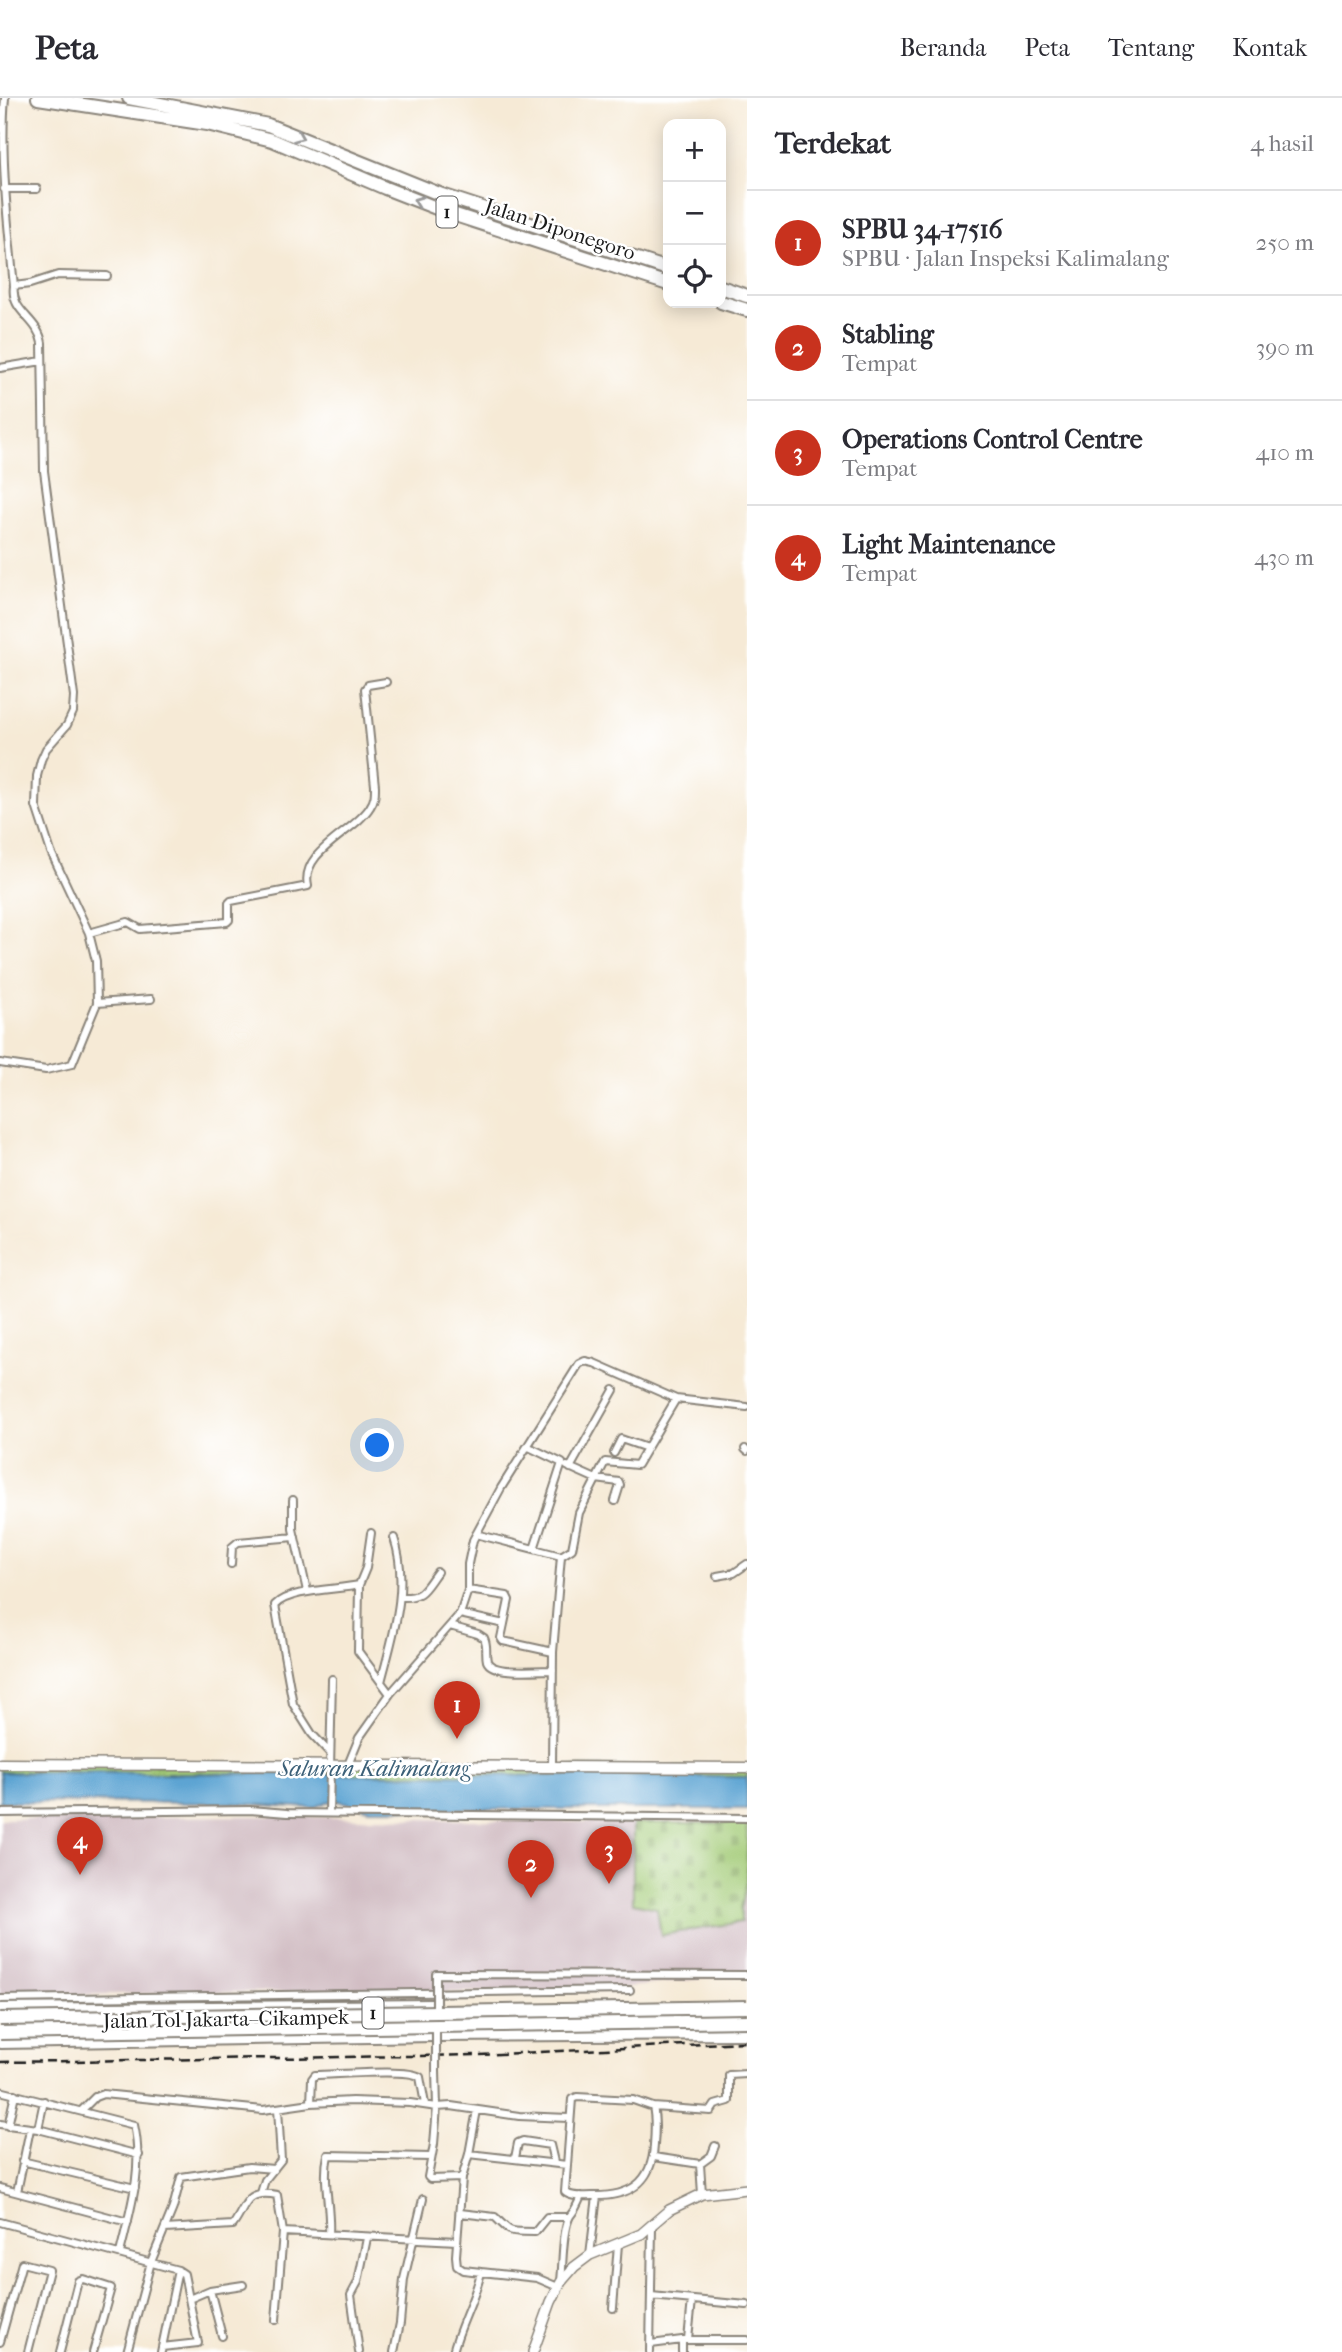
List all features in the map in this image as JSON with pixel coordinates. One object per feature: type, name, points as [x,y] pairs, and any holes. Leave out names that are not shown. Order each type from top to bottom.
[{"type":"highway","name":"Jalan Diponegoro","points":[[38,98],[207,124],[272,140],[449,213],[663,282]]},
{"type":"highway","name":"Jalan Diponegoro","points":[[129,98],[268,125],[453,199],[663,267]]},
{"type":"highway","points":[[726,289],[747,296]]},
{"type":"highway","points":[[726,304],[747,310]]},
{"type":"highway","name":"Jalan Tol Jakarta–Cikampek","points":[[0,2010],[747,2005]]},
{"type":"highway","name":"1","points":[[0,2019],[747,2005]]},
{"type":"highway","name":"1","points":[[0,2033],[747,2021]]},
{"type":"highway","name":"Jalan Tol Jakarta–Cikampek","points":[[0,2042],[747,2033]]},
{"type":"main road","points":[[0,1764],[329,1769],[348,1765],[747,1768]]},
{"type":"street","points":[[0,1063],[46,1070],[72,1064],[97,1003],[96,961],[89,933],[48,845],[36,806],[37,776],[41,761],[46,749],[67,725],[73,712],[74,696],[44,471],[42,343],[38,328],[21,310],[13,295],[0,146],[5,98]]},
{"type":"street","points":[[4,189],[37,189]]},
{"type":"street","points":[[14,286],[58,275],[107,276]]},
{"type":"street","points":[[0,368],[41,361]]},
{"type":"street","points":[[89,933],[128,922],[140,929],[227,922],[231,901],[308,886],[307,874],[311,864],[331,842],[360,818],[374,799],[365,689],[368,685],[386,682]]},
{"type":"street","points":[[97,1003],[151,999]]},
{"type":"street","points":[[348,1765],[359,1738],[390,1694],[460,1614],[468,1590],[468,1564],[476,1534],[501,1488],[579,1364],[585,1362],[676,1399],[747,1407]]},
{"type":"street","points":[[570,1468],[614,1390]]},
{"type":"street","points":[[476,1534],[561,1556],[572,1549],[579,1513],[606,1461],[637,1465],[676,1399]]},
{"type":"street","points":[[614,1453],[621,1438],[647,1448]]},
{"type":"street","points":[[529,1447],[596,1479],[619,1482],[615,1501]]},
{"type":"street","points":[[534,1549],[562,1463]]},
{"type":"street","points":[[293,1500],[295,1537],[307,1591]]},
{"type":"street","points":[[371,1533],[366,1568],[359,1585],[358,1651],[390,1694]]},
{"type":"street","points":[[231,1564],[232,1547],[237,1542],[295,1537]]},
{"type":"street","points":[[381,1682],[401,1597],[401,1564],[394,1538]]},
{"type":"street","points":[[552,1767],[553,1652],[561,1556]]},
{"type":"street","points":[[717,1576],[734,1573],[747,1564]]},
{"type":"street","points":[[401,1597],[420,1595],[437,1572]]},
{"type":"street","points":[[329,1752],[305,1725],[293,1704],[274,1609],[278,1601],[307,1591],[335,1590],[359,1585]]},
{"type":"street","points":[[468,1590],[507,1596],[509,1600],[500,1638],[503,1641],[553,1652]]},
{"type":"street","points":[[460,1614],[503,1624]]},
{"type":"street","points":[[450,1626],[484,1638],[488,1663],[493,1668],[553,1670]]},
{"type":"street","points":[[329,1810],[332,1679]]},
{"type":"street","points":[[0,1813],[329,1810],[747,1818]]},
{"type":"street","points":[[461,2178],[429,2178],[437,2107],[436,1975],[747,1975]]},
{"type":"street","points":[[0,1999],[630,1990]]},
{"type":"street","points":[[312,2103],[312,2076],[396,2071],[420,2077],[425,2104]]},
{"type":"street","points":[[653,2107],[656,2129],[654,2157],[649,2172],[633,2189],[597,2196],[569,2196],[565,2192],[572,2099],[633,2100],[653,2107],[711,2111],[715,2105],[729,2101],[729,2075],[747,2074]]},
{"type":"street","points":[[0,2091],[134,2125],[139,2155],[135,2188],[120,2253]]},
{"type":"street","points":[[15,2094],[4,2125],[34,2129],[139,2155]]},
{"type":"street","points":[[81,2111],[94,2097],[103,2094],[250,2109],[352,2101],[464,2107],[519,2116],[569,2118]]},
{"type":"street","points":[[17,2192],[22,2161],[44,2101]]},
{"type":"street","points":[[261,2193],[265,2180],[281,2160],[278,2108]]},
{"type":"street","points":[[477,2110],[469,2154],[461,2178],[456,2256],[458,2268],[537,2278],[560,2284]]},
{"type":"street","points":[[516,2158],[518,2143],[523,2141],[549,2144],[554,2152],[554,2162]]},
{"type":"street","points":[[654,2157],[700,2164],[711,2156],[715,2146]]},
{"type":"street","points":[[469,2154],[567,2165]]},
{"type":"street","points":[[329,2234],[328,2155],[431,2157]]},
{"type":"street","points":[[22,2161],[135,2188]]},
{"type":"street","points":[[700,2164],[702,2194]]},
{"type":"street","points":[[127,2352],[151,2262],[173,2208],[180,2177],[249,2167],[274,2169]]},
{"type":"street","points":[[0,2188],[128,2222]]},
{"type":"street","points":[[533,2352],[560,2284],[568,2272],[590,2255],[652,2227],[669,2210],[702,2194],[747,2189]]},
{"type":"street","points":[[165,2229],[233,2225],[246,2202],[261,2193],[277,2195],[283,2232],[276,2320]]},
{"type":"street","points":[[460,2213],[495,2217],[504,2229],[510,2231],[535,2232],[547,2217],[569,2217],[575,2212],[581,2196]]},
{"type":"street","points":[[590,2255],[597,2196]]},
{"type":"street","points":[[394,2352],[412,2240],[423,2199]]},
{"type":"street","points":[[560,2284],[569,2217]]},
{"type":"street","points":[[0,2222],[120,2253],[178,2270],[184,2274],[198,2343],[161,2349],[178,2270]]},
{"type":"street","points":[[652,2227],[651,2348],[685,2339],[747,2340]]},
{"type":"street","points":[[283,2232],[457,2241]]},
{"type":"street","points":[[359,2352],[351,2295],[358,2282],[367,2238]]},
{"type":"street","points":[[613,2308],[618,2244]]},
{"type":"street","points":[[0,2342],[22,2263],[50,2272],[28,2352]]},
{"type":"street","points":[[453,2352],[460,2326],[478,2288],[481,2272]]},
{"type":"street","points":[[60,2352],[78,2281],[83,2279],[110,2286],[93,2352]]},
{"type":"street","points":[[190,2299],[210,2290],[243,2285]]},
{"type":"street","points":[[210,2290],[222,2336]]},
{"type":"street","points":[[651,2296],[747,2305]]},
{"type":"street","points":[[682,2352],[692,2300]]},
{"type":"shaded area","points":[[252,1816],[633,1823],[633,1903],[741,1909],[747,1882],[747,1974],[582,1992],[238,1992],[0,1996],[0,1819]]},
{"type":"green space","points":[[0,1764],[747,1768],[747,1777],[0,1772]]},
{"type":"green space","points":[[633,1823],[747,1823],[747,1882],[741,1922],[661,1935],[657,1908],[633,1903]]},
{"type":"water","points":[[0,1772],[747,1777],[747,1809],[369,1809],[340,1801],[327,1802],[313,1808],[225,1803],[0,1802]]},
{"type":"railway","points":[[0,2062],[480,2055],[747,2042]]},
{"type":"place","name":"SPBU 34-17516","points":[[457,1739]]},
{"type":"place","name":"Light Maintenance","points":[[80,1875]]},
{"type":"place","name":"Operations Control Centre","points":[[609,1884]]},
{"type":"place","name":"Stabling","points":[[531,1898]]},
{"type":"water label","name":"Saluran Kalimalang","points":[[374,1768]]}]
